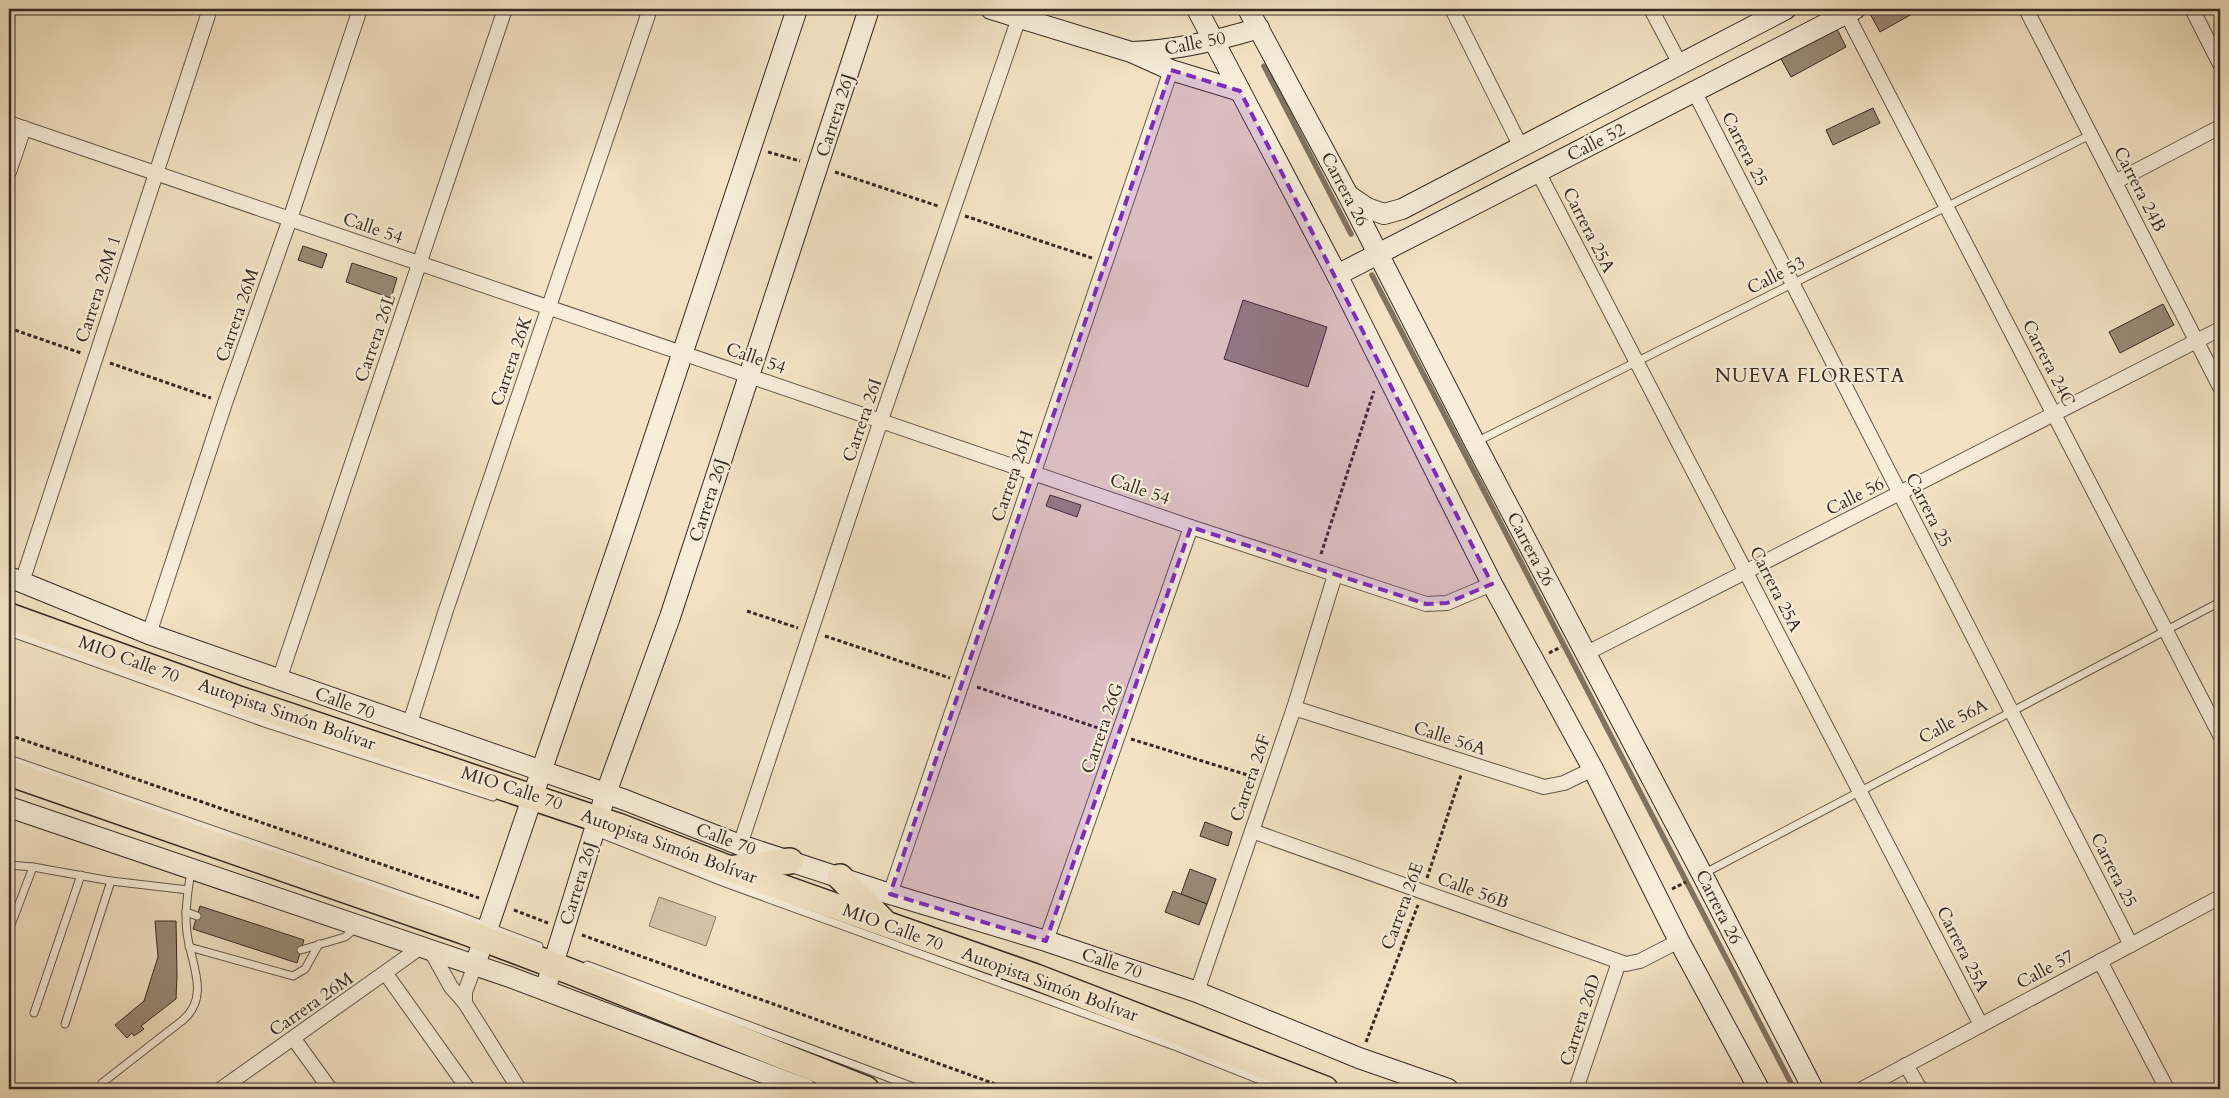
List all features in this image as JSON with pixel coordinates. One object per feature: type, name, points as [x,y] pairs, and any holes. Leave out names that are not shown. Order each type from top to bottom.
[{"type":"highway","name":"Autopista Simón Bolívar","points":[[9,616],[531,805],[730,869],[1036,977],[1326,1089]]},
{"type":"highway","points":[[9,773],[557,958],[866,1089]]},
{"type":"highway","points":[[730,869],[790,861]]},
{"type":"highway","points":[[840,877],[885,924]]},
{"type":"street","name":"Carrera 26M 1","points":[[15,579],[96,358],[210,9]]},
{"type":"street","name":"Carrera 26M","points":[[149,634],[225,403],[290,219],[360,9]]},
{"type":"street","name":"Carrera 26L","points":[[279,680],[506,9]]},
{"type":"street","name":"Carrera 26K","points":[[409,726],[446,610],[650,9]]},
{"type":"street","points":[[465,1003],[465,992],[531,805],[797,9]]},
{"type":"street","name":"Carrera 26J","points":[[545,990],[557,958],[592,826],[606,793],[670,617],[869,9]]},
{"type":"street","name":"Calle 50","points":[[991,9],[1020,14],[1131,52],[1172,70],[1240,91]]},
{"type":"street","points":[[1197,9],[1337,275],[1492,584],[1593,769],[1679,941],[1759,1089]]},
{"type":"street","name":"Carrera 26","points":[[1248,9],[1379,254],[1475,443],[1586,654],[1697,876],[1813,1089]]},
{"type":"street","points":[[1452,9],[1521,147]]},
{"type":"street","points":[[1651,9],[1680,64]]},
{"type":"street","name":"Calle 52","points":[[1348,195],[1368,208],[1384,214],[1402,209],[1786,9]]},
{"type":"street","name":"Carrera 24B","points":[[2026,9],[2220,386]]},
{"type":"street","points":[[2192,9],[2220,64]]},
{"type":"street","name":"Calle 52","points":[[1337,275],[1849,10]]},
{"type":"street","name":"Carrera 24C","points":[[1849,10],[1947,207],[2220,735]]},
{"type":"street","name":"Carrera 26I","points":[[740,844],[881,420],[1020,14]]},
{"type":"street","name":"Calle 50","points":[[1131,52],[1177,49],[1259,28]]},
{"type":"street","name":"Carrera 26H","points":[[890,894],[1172,70]]},
{"type":"street","name":"Carrera 25","points":[[1694,91],[2131,945]]},
{"type":"street","name":"Calle 54","points":[[9,123],[1191,526],[1426,604],[1438,605],[1447,603],[1492,584]]},
{"type":"street","points":[[9,172],[24,128]]},
{"type":"street","points":[[2115,182],[2220,128]]},
{"type":"street","name":"Carrera 25A","points":[[1538,172],[1981,1025]]},
{"type":"street","name":"Calle 56","points":[[1586,654],[2220,329]]},
{"type":"street","name":"Carrera 26G","points":[[1046,941],[1191,526]]},
{"type":"street","name":"Carrera 26F","points":[[1197,992],[1294,708],[1336,575]]},
{"type":"street","name":"Calle 70","points":[[15,579],[149,634],[606,793],[740,844],[890,894],[1046,941],[1197,992],[1359,1058],[1448,1089]]},
{"type":"street","name":"Calle 56A","points":[[1294,708],[1544,787],[1564,783],[1593,769]]},
{"type":"street","points":[[38,816],[47,785]]},
{"type":"street","points":[[9,807],[192,867],[476,965],[806,1089]]},
{"type":"street","name":"Calle 56B","points":[[1252,831],[1618,962],[1626,964],[1636,963],[1679,941]]},
{"type":"street","name":"Calle 57","points":[[1862,1089],[2220,897]]},
{"type":"street","name":"Carrera 26M","points":[[221,1089],[386,974],[426,949]]},
{"type":"street","points":[[426,949],[451,987],[465,1003],[519,1089]]},
{"type":"street","points":[[2100,961],[2167,1089]]},
{"type":"street","name":"Carrera 26D","points":[[1576,1089],[1618,962]]},
{"type":"street","points":[[386,974],[468,1089]]},
{"type":"street","points":[[294,1039],[330,1089]]},
{"type":"street","points":[[1906,1065],[1920,1089]]},
{"type":"lane","name":"Calle 53","points":[[1475,443],[2090,134]]},
{"type":"lane","name":"Calle 56A","points":[[1697,876],[2220,602]]},
{"type":"lane","name":"MIO Calle 70","points":[[9,632],[267,724],[498,798]]},
{"type":"lane","points":[[9,759],[444,910],[486,933]]},
{"type":"lane","name":"MIO Calle 70","points":[[592,826],[725,883],[1168,1043],[1283,1089]]},
{"type":"lane","points":[[9,866],[33,867],[111,882],[188,890]]},
{"type":"lane","points":[[9,930],[33,867]]},
{"type":"lane","points":[[102,1083],[183,1020],[194,1009],[198,979],[189,947],[186,912],[192,867]]},
{"type":"lane","points":[[34,1013],[81,875]]},
{"type":"lane","points":[[65,1024],[111,882]]},
{"type":"lane","points":[[186,912],[197,916]]},
{"type":"lane","points":[[301,950],[345,937],[359,926]]},
{"type":"lane","points":[[189,947],[283,975],[293,976],[305,969],[319,944]]},
{"type":"lane","points":[[582,963],[919,1089]]},
{"type":"path","points":[[750,148],[818,166]]},
{"type":"path","points":[[9,328],[225,403]]},
{"type":"path","points":[[1316,568],[1382,366]]},
{"type":"path","points":[[747,611],[962,681],[1119,736],[1269,782]]},
{"type":"path","name":"Carrera 26E","points":[[1359,1058],[1423,892],[1466,763]]},
{"type":"path","points":[[1672,889],[1697,876]]},
{"type":"highlighted area","points":[[1171,70],[1240,91],[1492,584],[1447,603],[1426,604],[1191,527],[1046,941],[890,894]]},
{"type":"shaded area","points":[[659,897],[716,917],[706,946],[649,926]]},
{"type":"building","points":[[1875,9],[1909,9],[1912,14],[1880,32],[1869,12]]},
{"type":"building","points":[[1836,27],[1846,47],[1791,77],[1780,57]]},
{"type":"building","points":[[1873,108],[1880,123],[1833,145],[1826,130]]},
{"type":"building","points":[[303,246],[327,254],[322,268],[298,260]]},
{"type":"building","points":[[352,263],[397,278],[391,298],[346,282]]},
{"type":"building","points":[[1243,300],[1327,327],[1308,387],[1224,359]]},
{"type":"building","points":[[2163,304],[2174,325],[2120,353],[2109,332]]},
{"type":"building","points":[[1050,495],[1081,505],[1077,517],[1046,506]]},
{"type":"building","points":[[1205,822],[1232,832],[1228,846],[1200,836]]},
{"type":"building","points":[[1190,869],[1216,879],[1207,904],[1181,894]]},
{"type":"building","points":[[1173,891],[1207,904],[1199,925],[1165,912]]},
{"type":"building","points":[[200,906],[304,940],[297,963],[193,929]]},
{"type":"building","points":[[155,921],[176,921],[176,999],[141,1026],[144,1029],[134,1036],[132,1033],[127,1038],[115,1025],[144,1001],[158,957]]},
{"type":"waterway","points":[[1264,66],[1351,234]]},
{"type":"waterway","points":[[1372,275],[1794,1089]]},
{"type":"district","name":"NUEVA FLORESTA","points":[[1810,375]]}]
